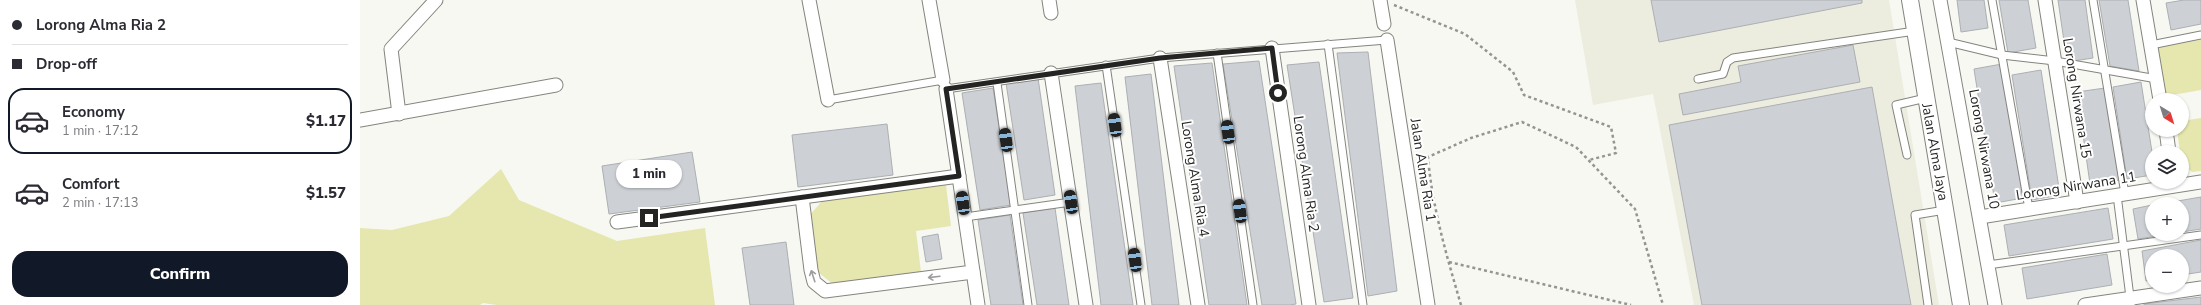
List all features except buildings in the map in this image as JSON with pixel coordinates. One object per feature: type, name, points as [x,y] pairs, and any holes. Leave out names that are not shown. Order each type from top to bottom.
[{"type":"street","points":[[399,114],[391,49],[436,0]]},
{"type":"street","points":[[809,0],[828,100]]},
{"type":"street","points":[[928,0],[959,176],[978,305]]},
{"type":"street","points":[[1380,0],[1384,24]]},
{"type":"street","name":"Jalan Alma Jaya","points":[[1910,0],[1961,305]]},
{"type":"street","name":"Lorong Nirwana 10","points":[[1940,0],[1995,305]]},
{"type":"street","name":"Lorong Nirwana 15","points":[[2045,0],[2077,202]]},
{"type":"street","points":[[2143,0],[2159,93]]},
{"type":"street","name":"Jalan Alma Ria 1","points":[[1387,40],[1428,305]]},
{"type":"street","name":"Lorong Alma Ria 2","points":[[1272,48],[1309,305]]},
{"type":"street","name":"Lorong Alma Ria 4","points":[[1160,58],[1198,305]]},
{"type":"street","points":[[1051,73],[1086,305]]},
{"type":"street","points":[[360,120],[556,85]]},
{"type":"street","points":[[617,222],[959,176]]},
{"type":"street","name":"Lorong Nirwana 11","points":[[2189,183],[2201,182]]},
{"type":"street","name":"Lorong Nirwana 11","points":[[1980,217],[2150,189]]},
{"type":"street","points":[[802,197],[811,270],[814,282],[825,291],[973,272]]},
{"type":"street","points":[[2085,305],[2131,302],[2201,288]]},
{"type":"lane","points":[[1992,0],[2029,209]]},
{"type":"lane","points":[[2093,0],[2105,71],[2121,195],[2124,246],[2131,302]]},
{"type":"lane","points":[[1698,79],[1723,74],[1727,62],[1732,58],[1915,30]]},
{"type":"lane","points":[[2150,45],[2201,35]]},
{"type":"lane","points":[[828,100],[944,85],[997,83],[1051,73],[1160,58],[1387,40]]},
{"type":"lane","points":[[1948,42],[2002,55],[2055,61],[2156,79]]},
{"type":"lane","points":[[1328,44],[1363,305]]},
{"type":"lane","points":[[1217,53],[1253,305]]},
{"type":"lane","points":[[1106,66],[1141,305]]},
{"type":"lane","points":[[997,83],[1016,210],[1028,305]]},
{"type":"lane","points":[[1907,155],[1896,105],[1926,98]]},
{"type":"lane","points":[[965,217],[1071,202]]},
{"type":"lane","points":[[1928,305],[1915,215],[1945,210]]},
{"type":"lane","points":[[1988,265],[2201,235]]},
{"type":"path","points":[[1393,0],[1394,6],[1465,34],[1513,72],[1524,95],[1611,127],[1616,153],[1589,160]]},
{"type":"path","points":[[1461,305],[1448,261],[1430,177],[1428,157],[1471,138],[1522,122],[1576,147],[1635,209],[1663,305]]},
{"type":"path","points":[[1448,261],[1630,305]]},
{"type":"shaded area","points":[[1575,0],[1889,0],[1939,305],[1694,305],[1653,94],[1593,105]]},
{"type":"green space","points":[[2201,38],[2201,90],[2184,93],[2166,93],[2156,47]]},
{"type":"green space","points":[[2201,118],[2201,171],[2192,172],[2189,170],[2189,145],[2179,145],[2178,137],[2189,137],[2189,120]]},
{"type":"green space","points":[[501,169],[519,200],[617,241],[705,228],[715,305],[497,305],[483,303],[480,305],[360,305],[360,228],[392,230],[449,216]]},
{"type":"green space","points":[[946,185],[951,226],[916,231],[921,272],[833,284],[819,273],[810,215],[822,201]]},
{"type":"route","points":[[649,218],[959,176],[946,89],[997,83],[1051,73],[1160,58],[1272,48],[1278,93]]}]
